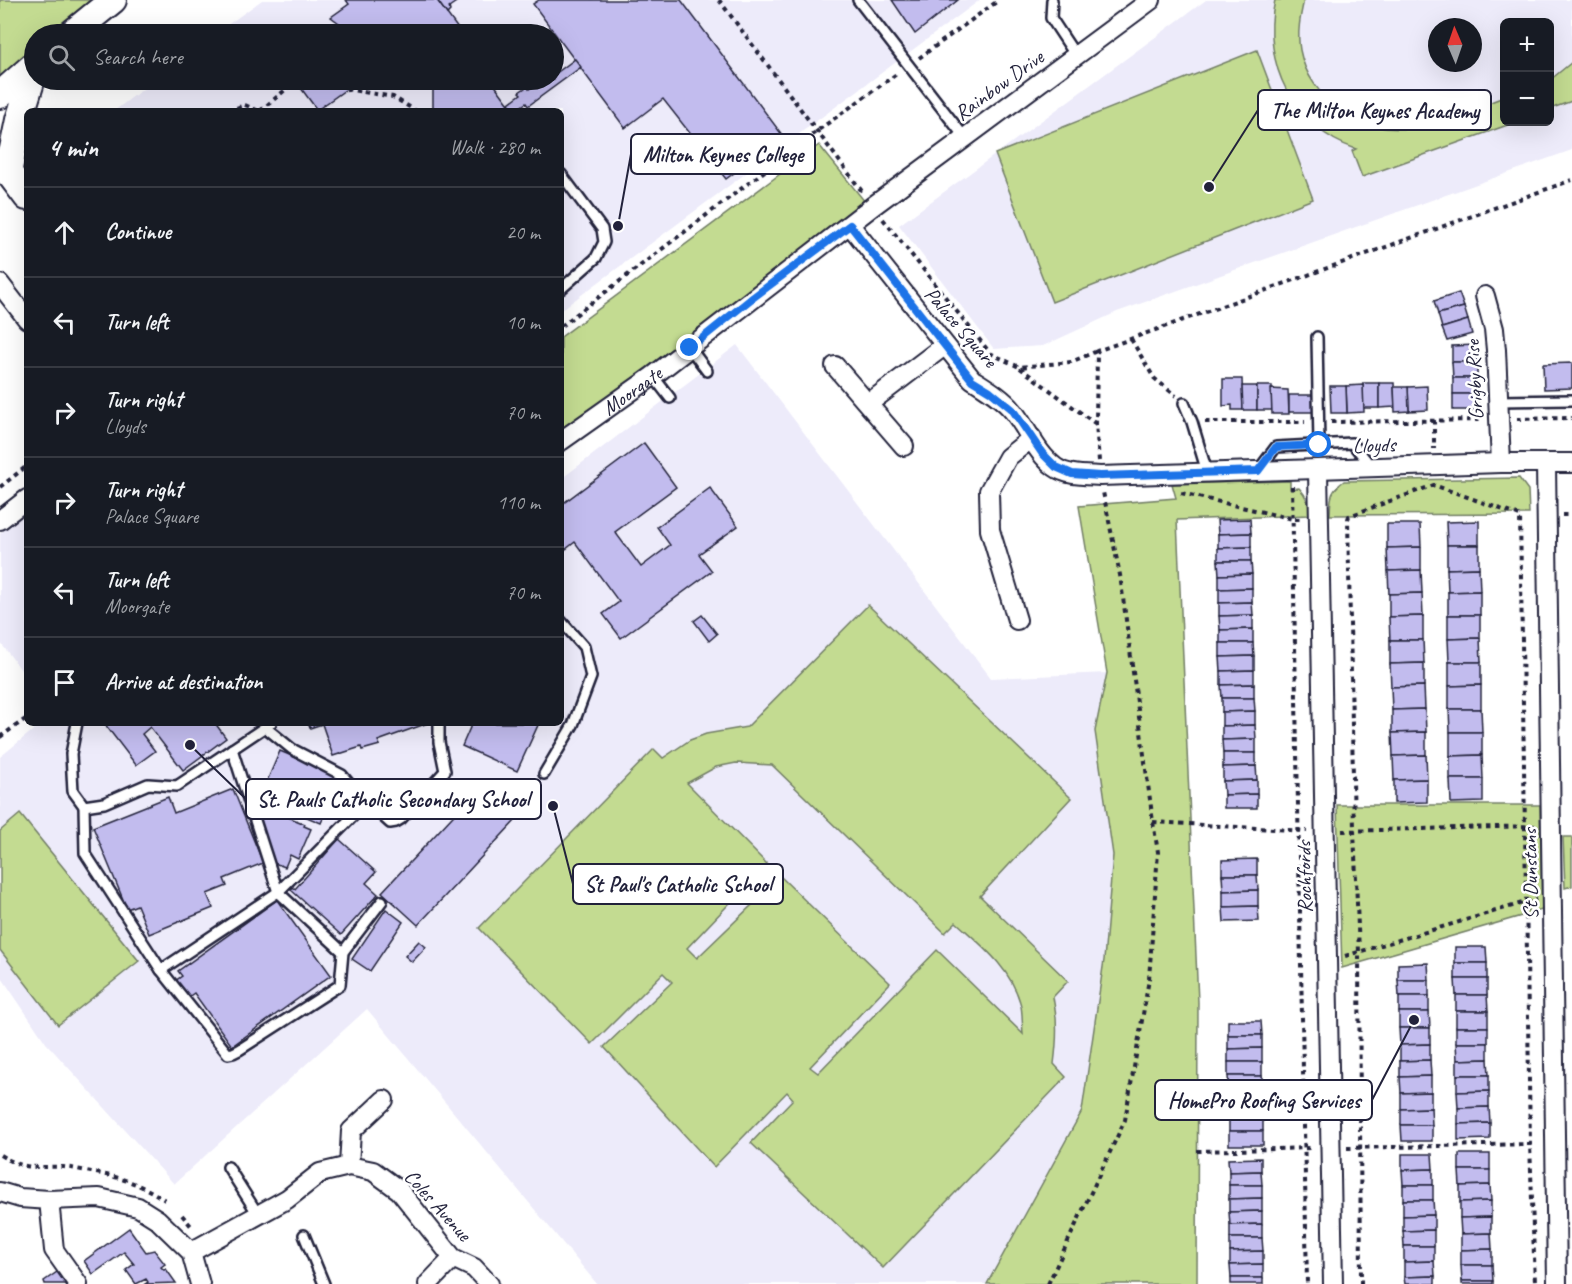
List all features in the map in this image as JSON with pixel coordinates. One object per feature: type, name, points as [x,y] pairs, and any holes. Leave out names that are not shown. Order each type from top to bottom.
[{"type":"street","points":[[83,24],[113,0]]},
{"type":"street","name":"Rainbow Drive","points":[[873,206],[1151,0]]},
{"type":"street","points":[[0,95],[24,74]]},
{"type":"street","points":[[24,193],[4,167],[28,90]]},
{"type":"street","name":"Moorgate","points":[[564,439],[653,376],[873,206]]},
{"type":"street","name":"Palace Square","points":[[850,225],[972,380],[1012,409],[1037,446]]},
{"type":"street","points":[[0,284],[24,315]]},
{"type":"street","name":"Grigby Rise","points":[[1485,296],[1494,328],[1501,463]]},
{"type":"street","points":[[869,403],[944,346]]},
{"type":"street","points":[[835,366],[904,446]]},
{"type":"street","points":[[1017,620],[990,530],[989,492],[1008,457],[1037,446]]},
{"type":"street","name":"Lloyds","points":[[1037,446],[1056,467],[1064,471],[1072,474],[1100,476],[1501,463],[1572,463]]},
{"type":"street","name":"St Dunstans","points":[[1546,464],[1557,1143],[1557,1284]]},
{"type":"street","name":"Rochfords","points":[[1318,470],[1333,1284]]},
{"type":"street","points":[[0,520],[24,502]]},
{"type":"street","points":[[349,1166],[351,1131],[384,1100]]},
{"type":"street","name":"Coles Avenue","points":[[191,1252],[287,1199],[320,1173],[349,1166],[373,1171],[399,1190],[453,1258],[474,1268],[489,1284]]},
{"type":"street","points":[[0,1192],[20,1198],[49,1200],[99,1198],[138,1207],[157,1219],[191,1252],[200,1284]]},
{"type":"street","points":[[49,1200],[54,1250],[78,1284]]},
{"type":"street","points":[[428,1284],[453,1258]]},
{"type":"lane","points":[[858,0],[965,138]]},
{"type":"lane","points":[[1052,0],[1050,18],[1076,56]]},
{"type":"lane","points":[[564,178],[602,229],[604,242],[596,258],[564,287]]},
{"type":"lane","points":[[1317,337],[1319,445]]},
{"type":"lane","points":[[690,348],[707,371]]},
{"type":"lane","points":[[653,376],[670,398]]},
{"type":"lane","points":[[1498,401],[1572,400]]},
{"type":"lane","points":[[1184,403],[1207,472]]},
{"type":"lane","points":[[1258,471],[1276,447],[1352,443],[1372,467]]},
{"type":"lane","points":[[544,774],[573,725],[591,677],[584,646],[564,624]]},
{"type":"lane","points":[[76,726],[71,754],[73,791],[84,806],[85,853],[161,970],[228,1054],[340,985],[343,952],[382,901]]},
{"type":"lane","points":[[84,806],[104,803],[148,784],[177,786],[266,726]]},
{"type":"lane","points":[[269,726],[292,748],[342,775],[390,823],[396,822],[445,771],[439,726]]},
{"type":"lane","points":[[232,749],[278,892],[343,952]]},
{"type":"lane","points":[[161,970],[278,892],[367,802]]},
{"type":"lane","points":[[228,1167],[259,1216]]},
{"type":"lane","points":[[304,1235],[324,1284]]},
{"type":"path","points":[[719,0],[873,206],[990,353],[1019,367],[1096,424]]},
{"type":"path","points":[[263,108],[285,90]]},
{"type":"path","points":[[351,90],[393,98],[411,108]]},
{"type":"path","points":[[236,108],[245,105],[252,108]]},
{"type":"path","points":[[564,324],[817,131]]},
{"type":"path","points":[[1019,367],[1071,363],[1097,351],[1572,180]]},
{"type":"path","points":[[1131,339],[1154,378],[1184,403]]},
{"type":"path","points":[[1048,1284],[1125,1120],[1149,979],[1158,852],[1152,822],[1120,575],[1100,476],[1096,424],[1097,351]]},
{"type":"path","points":[[1192,422],[1572,418]]},
{"type":"path","points":[[0,487],[24,468]]},
{"type":"path","points":[[1292,470],[1307,1284]]},
{"type":"path","points":[[1361,1284],[1359,952],[1354,830],[1348,519],[1349,516],[1434,485],[1520,516],[1530,1144],[1535,1284]]},
{"type":"path","points":[[1173,491],[1293,519],[1348,519]]},
{"type":"path","points":[[0,737],[24,720]]},
{"type":"path","points":[[1152,822],[1326,831],[1551,826]]},
{"type":"path","points":[[1301,969],[1553,894]]},
{"type":"path","points":[[1197,1151],[1557,1143]]},
{"type":"shaded area","points":[[262,0],[980,0],[564,308],[564,108],[118,108],[142,90],[564,90],[564,24],[229,24]]},
{"type":"shaded area","points":[[1206,0],[1572,0],[1572,150],[1117,312],[1043,346],[994,349],[899,225]]},
{"type":"shaded area","points":[[737,345],[991,678],[1107,673],[1095,731],[1113,855],[1104,960],[1082,1111],[987,1284],[597,1284],[367,1009],[174,1184],[46,1043],[0,975],[0,757],[38,726],[564,726],[564,477]]},
{"type":"shaded area","points":[[24,515],[24,674],[0,642],[0,533]]},
{"type":"green space","points":[[0,0],[95,0],[68,24],[24,24],[24,64],[0,87]]},
{"type":"green space","points":[[1275,0],[1304,0],[1299,37],[1305,67],[1326,98],[1339,110],[1355,119],[1373,126],[1391,129],[1409,128],[1445,119],[1500,98],[1500,126],[1505,126],[1362,177],[1352,151],[1356,149],[1334,139],[1315,126],[1299,109],[1287,90],[1278,69],[1273,47],[1272,24]]},
{"type":"green space","points":[[1257,50],[1313,199],[1052,302],[995,154]]},
{"type":"green space","points":[[1572,62],[1572,101],[1554,108],[1554,77]]},
{"type":"green space","points":[[819,145],[866,203],[564,430],[564,335]]},
{"type":"green space","points":[[1519,478],[1528,490],[1529,514],[1330,515],[1333,492],[1344,481]]},
{"type":"green space","points":[[1290,481],[1290,489],[1299,488],[1304,494],[1310,515],[1177,520],[1198,1002],[1197,1284],[987,1284],[1082,1111],[1104,960],[1113,855],[1095,731],[1107,673],[1079,506],[1176,498],[1172,484]]},
{"type":"green space","points":[[868,605],[1071,798],[980,896],[1068,981],[1053,997],[1056,1014],[1054,1064],[1066,1077],[883,1268],[751,1143],[793,1099],[787,1092],[714,1167],[604,1047],[672,982],[663,973],[592,1044],[479,928],[654,749],[663,758],[690,740],[706,734],[747,727]],"holes":[[[736,763],[772,765],[945,933],[956,922],[994,957],[1015,989],[1021,1006],[1023,1034],[937,950],[818,1073],[810,1067],[890,983],[781,877],[697,958],[687,948],[767,864],[687,783],[716,767]]]},
{"type":"green space","points":[[1337,805],[1540,805],[1542,910],[1342,968]]},
{"type":"green space","points":[[20,814],[139,961],[58,1025],[0,950],[0,831]]},
{"type":"green space","points":[[1563,837],[1572,837],[1572,886],[1565,888]]},
{"type":"building","points":[[346,0],[437,0],[454,24],[338,24],[331,17],[349,4]]},
{"type":"building","points":[[437,0],[459,0],[449,7],[450,11],[447,14]]},
{"type":"building","points":[[539,0],[681,0],[783,136],[726,179],[663,99],[625,128],[564,46],[564,24],[548,24],[533,4]]},
{"type":"building","points":[[892,0],[958,0],[915,34]]},
{"type":"building","points":[[575,59],[581,67],[564,80],[564,67]]},
{"type":"building","points":[[302,90],[345,90],[320,108],[316,108]]},
{"type":"building","points":[[433,90],[498,90],[512,108],[434,108]]},
{"type":"building","points":[[522,90],[550,90],[528,106],[526,103],[518,108],[512,108],[509,103],[521,94],[519,92]]},
{"type":"building","points":[[1459,293],[1464,307],[1438,314],[1434,301]]},
{"type":"building","points":[[1464,307],[1468,320],[1442,328],[1438,314]]},
{"type":"building","points":[[1468,320],[1472,334],[1447,341],[1442,328]]},
{"type":"building","points":[[1477,345],[1477,362],[1452,362],[1452,346]]},
{"type":"building","points":[[1452,362],[1477,362],[1477,378],[1453,378]]},
{"type":"building","points":[[1572,363],[1572,388],[1544,389],[1543,364]]},
{"type":"building","points":[[1453,378],[1477,378],[1477,394],[1453,394]]},
{"type":"building","points":[[1223,379],[1242,379],[1243,410],[1232,410],[1232,405],[1223,406]]},
{"type":"building","points":[[1363,383],[1379,383],[1379,408],[1363,408]]},
{"type":"building","points":[[1379,383],[1394,383],[1395,407],[1379,408]]},
{"type":"building","points":[[1363,385],[1364,412],[1347,413],[1346,386]]},
{"type":"building","points":[[1242,386],[1257,386],[1257,410],[1243,410]]},
{"type":"building","points":[[1257,386],[1272,386],[1272,410],[1257,410]]},
{"type":"building","points":[[1330,386],[1346,386],[1347,413],[1331,413]]},
{"type":"building","points":[[1427,386],[1428,410],[1409,411],[1408,387]]},
{"type":"building","points":[[1394,387],[1408,387],[1409,411],[1395,412]]},
{"type":"building","points":[[1271,389],[1288,390],[1289,414],[1272,414]]},
{"type":"building","points":[[1453,394],[1477,394],[1478,410],[1453,410]]},
{"type":"building","points":[[1289,395],[1313,395],[1313,412],[1289,412]]},
{"type":"building","points":[[644,443],[676,487],[615,532],[641,567],[670,545],[657,527],[710,488],[738,526],[699,554],[712,571],[621,638],[603,614],[619,602],[575,542],[564,551],[564,503]]},
{"type":"building","points":[[1250,519],[1251,533],[1218,534],[1217,520]]},
{"type":"building","points":[[1479,521],[1479,545],[1447,545],[1446,522]]},
{"type":"building","points":[[1387,524],[1420,524],[1421,547],[1387,548]]},
{"type":"building","points":[[1251,533],[1251,547],[1218,548],[1218,534]]},
{"type":"building","points":[[1447,545],[1479,545],[1479,568],[1447,569]]},
{"type":"building","points":[[1251,547],[1251,561],[1218,561],[1218,548]]},
{"type":"building","points":[[1421,547],[1421,570],[1388,571],[1387,548]]},
{"type":"building","points":[[1218,561],[1251,561],[1252,574],[1219,575]]},
{"type":"building","points":[[1479,568],[1480,591],[1448,592],[1447,569]]},
{"type":"building","points":[[1421,570],[1422,593],[1389,594],[1388,571]]},
{"type":"building","points":[[1252,574],[1252,588],[1219,589],[1219,575]]},
{"type":"building","points":[[1252,588],[1252,602],[1219,603],[1219,589]]},
{"type":"building","points":[[1480,591],[1480,615],[1448,615],[1448,592]]},
{"type":"building","points":[[1422,593],[1423,616],[1389,617],[1389,594]]},
{"type":"building","points":[[1252,602],[1253,615],[1219,616],[1219,603]]},
{"type":"building","points":[[702,615],[717,634],[709,641],[694,621]]},
{"type":"building","points":[[1253,615],[1253,629],[1220,630],[1219,616]]},
{"type":"building","points":[[1448,615],[1480,615],[1480,638],[1448,639]]},
{"type":"building","points":[[1423,616],[1423,640],[1390,640],[1389,617]]},
{"type":"building","points":[[1253,629],[1253,643],[1220,643],[1220,630]]},
{"type":"building","points":[[1480,638],[1481,662],[1449,662],[1448,639]]},
{"type":"building","points":[[1390,640],[1423,640],[1424,663],[1390,664]]},
{"type":"building","points":[[1220,643],[1253,643],[1254,656],[1220,657]]},
{"type":"building","points":[[1254,656],[1254,670],[1221,671],[1220,657]]},
{"type":"building","points":[[1449,662],[1481,662],[1481,685],[1449,686]]},
{"type":"building","points":[[1424,663],[1424,686],[1391,687],[1390,664]]},
{"type":"building","points":[[1254,670],[1254,684],[1221,685],[1221,671]]},
{"type":"building","points":[[1254,684],[1254,698],[1222,698],[1221,685]]},
{"type":"building","points":[[1481,685],[1481,709],[1449,709],[1449,686]]},
{"type":"building","points":[[1424,686],[1425,709],[1392,710],[1391,687]]},
{"type":"building","points":[[1222,698],[1254,698],[1255,711],[1222,712]]},
{"type":"building","points":[[1425,709],[1426,732],[1392,733],[1392,710]]},
{"type":"building","points":[[1449,709],[1481,709],[1482,732],[1450,732]]},
{"type":"building","points":[[1255,711],[1255,725],[1222,726],[1222,712]]},
{"type":"building","points":[[1255,725],[1256,739],[1222,740],[1222,726]]},
{"type":"building","points":[[106,726],[217,726],[226,738],[183,770],[150,727],[142,734],[155,751],[136,765]]},
{"type":"building","points":[[323,726],[420,726],[378,741],[380,745],[362,750],[361,747],[333,756]]},
{"type":"building","points":[[471,726],[538,726],[517,771],[462,746]]},
{"type":"building","points":[[1426,732],[1426,755],[1393,756],[1392,733]]},
{"type":"building","points":[[1450,732],[1482,732],[1482,755],[1450,756]]},
{"type":"building","points":[[1256,739],[1256,753],[1223,753],[1222,740]]},
{"type":"building","points":[[280,751],[341,777],[321,823],[260,797]]},
{"type":"building","points":[[1223,753],[1256,753],[1256,766],[1223,767]]},
{"type":"building","points":[[1426,755],[1427,779],[1394,780],[1393,756]]},
{"type":"building","points":[[1482,755],[1483,779],[1450,779],[1450,756]]},
{"type":"building","points":[[1256,766],[1257,780],[1223,781],[1223,767]]},
{"type":"building","points":[[1427,779],[1427,802],[1394,803],[1394,780]]},
{"type":"building","points":[[1450,779],[1483,779],[1483,802],[1451,803]]},
{"type":"building","points":[[1257,780],[1257,794],[1224,795],[1223,781]]},
{"type":"building","points":[[479,788],[515,821],[418,925],[382,892]]},
{"type":"building","points":[[233,789],[263,863],[224,879],[227,886],[207,894],[213,908],[149,934],[137,905],[127,909],[93,827],[168,797],[174,813]]},
{"type":"building","points":[[1257,794],[1257,808],[1224,808],[1224,795]]},
{"type":"building","points":[[266,808],[305,824],[304,826],[311,829],[298,859],[290,855],[285,867],[274,863],[257,822],[260,822]]},
{"type":"building","points":[[339,839],[376,872],[366,883],[378,894],[341,935],[291,890],[293,887],[295,889]]},
{"type":"building","points":[[1257,859],[1257,875],[1222,875],[1222,860]]},
{"type":"building","points":[[1222,875],[1257,875],[1258,890],[1223,891]]},
{"type":"building","points":[[1258,890],[1258,906],[1223,907],[1223,891]]},
{"type":"building","points":[[277,900],[331,975],[232,1046],[194,993],[187,998],[175,981],[182,976],[178,971]]},
{"type":"building","points":[[1258,906],[1259,921],[1224,922],[1223,907]]},
{"type":"building","points":[[386,909],[403,922],[370,971],[352,959]]},
{"type":"building","points":[[419,941],[426,947],[412,962],[405,956]]},
{"type":"building","points":[[1455,947],[1486,947],[1487,963],[1455,963]]},
{"type":"building","points":[[1428,963],[1429,980],[1398,980],[1398,964]]},
{"type":"building","points":[[1455,963],[1487,963],[1487,979],[1455,979]]},
{"type":"building","points":[[1455,979],[1487,979],[1487,995],[1456,995]]},
{"type":"building","points":[[1398,980],[1429,980],[1429,996],[1399,996]]},
{"type":"building","points":[[1456,995],[1487,995],[1488,1011],[1456,1011]]},
{"type":"building","points":[[1399,996],[1429,996],[1429,1012],[1399,1012]]},
{"type":"building","points":[[1456,1011],[1488,1011],[1488,1027],[1456,1027]]},
{"type":"building","points":[[1399,1012],[1429,1012],[1430,1028],[1399,1028]]},
{"type":"building","points":[[1228,1021],[1261,1021],[1262,1035],[1228,1035]]},
{"type":"building","points":[[1456,1027],[1488,1027],[1488,1043],[1456,1043]]},
{"type":"building","points":[[1399,1028],[1430,1028],[1430,1044],[1400,1045]]},
{"type":"building","points":[[1228,1035],[1262,1035],[1262,1048],[1228,1049]]},
{"type":"building","points":[[1456,1043],[1488,1043],[1488,1059],[1457,1060]]},
{"type":"building","points":[[1430,1044],[1430,1060],[1400,1061],[1400,1045]]},
{"type":"building","points":[[1262,1048],[1262,1062],[1228,1062],[1228,1049]]},
{"type":"building","points":[[1488,1059],[1489,1075],[1457,1075],[1457,1060]]},
{"type":"building","points":[[1430,1060],[1431,1076],[1400,1077],[1400,1061]]},
{"type":"building","points":[[1228,1062],[1262,1062],[1262,1076],[1228,1076]]},
{"type":"building","points":[[1457,1075],[1489,1075],[1489,1091],[1457,1092]]},
{"type":"building","points":[[1228,1076],[1262,1076],[1262,1090],[1229,1090]]},
{"type":"building","points":[[1431,1076],[1431,1092],[1401,1093],[1400,1077]]},
{"type":"building","points":[[1489,1091],[1489,1107],[1458,1108],[1457,1092]]},
{"type":"building","points":[[1431,1092],[1431,1108],[1401,1109],[1401,1093]]},
{"type":"building","points":[[1489,1107],[1490,1123],[1458,1124],[1458,1108]]},
{"type":"building","points":[[1431,1108],[1432,1125],[1401,1125],[1401,1109]]},
{"type":"building","points":[[1229,1117],[1263,1117],[1263,1131],[1229,1131]]},
{"type":"building","points":[[1490,1123],[1490,1139],[1458,1140],[1458,1124]]},
{"type":"building","points":[[1401,1125],[1432,1125],[1432,1141],[1402,1141]]},
{"type":"building","points":[[1229,1131],[1263,1131],[1263,1145],[1229,1145]]},
{"type":"building","points":[[1402,1154],[1432,1154],[1433,1169],[1402,1170]]},
{"type":"building","points":[[1459,1154],[1490,1154],[1490,1170],[1459,1170]]},
{"type":"building","points":[[1261,1158],[1261,1171],[1229,1172],[1228,1159]]},
{"type":"building","points":[[1433,1169],[1433,1185],[1403,1185],[1402,1170]]},
{"type":"building","points":[[1459,1170],[1490,1170],[1490,1185],[1460,1186]]},
{"type":"building","points":[[1261,1171],[1262,1185],[1229,1185],[1229,1172]]},
{"type":"building","points":[[1229,1185],[1262,1185],[1262,1198],[1229,1199]]},
{"type":"building","points":[[1403,1185],[1433,1185],[1433,1200],[1403,1200]]},
{"type":"building","points":[[1490,1185],[1491,1201],[1460,1202],[1460,1186]]},
{"type":"building","points":[[1262,1198],[1262,1211],[1229,1212],[1229,1199]]},
{"type":"building","points":[[1403,1200],[1433,1200],[1434,1215],[1403,1216]]},
{"type":"building","points":[[1491,1201],[1491,1217],[1460,1218],[1460,1202]]},
{"type":"building","points":[[1262,1211],[1262,1224],[1230,1225],[1229,1212]]},
{"type":"building","points":[[1434,1215],[1434,1230],[1403,1231],[1403,1216]]},
{"type":"building","points":[[1491,1217],[1491,1233],[1461,1234],[1460,1218]]},
{"type":"building","points":[[1262,1224],[1262,1238],[1230,1238],[1230,1225]]},
{"type":"building","points":[[129,1228],[146,1252],[154,1250],[165,1264],[161,1267],[166,1269],[176,1283],[145,1284],[148,1282],[146,1279],[136,1284],[126,1270],[134,1264],[124,1252],[93,1274],[84,1261]]},
{"type":"building","points":[[1434,1230],[1434,1246],[1404,1246],[1403,1231]]},
{"type":"building","points":[[1491,1233],[1492,1249],[1461,1250],[1461,1234]]},
{"type":"building","points":[[1230,1238],[1262,1238],[1263,1251],[1230,1252]]},
{"type":"building","points":[[1404,1246],[1434,1246],[1434,1261],[1404,1262]]},
{"type":"building","points":[[1492,1249],[1492,1265],[1461,1265],[1461,1250]]},
{"type":"building","points":[[1263,1251],[1263,1264],[1230,1265],[1230,1252]]},
{"type":"building","points":[[1434,1261],[1435,1276],[1404,1277],[1404,1262]]},
{"type":"building","points":[[1263,1264],[1263,1278],[1231,1278],[1230,1265]]},
{"type":"building","points":[[1461,1265],[1492,1265],[1493,1281],[1462,1281]]},
{"type":"building","points":[[60,1270],[70,1284],[45,1284],[44,1281]]},
{"type":"building","points":[[1435,1276],[1435,1284],[1405,1284],[1404,1277]]},
{"type":"building","points":[[1231,1278],[1263,1278],[1263,1284],[1231,1284]]},
{"type":"building","points":[[1462,1281],[1493,1281],[1493,1284],[1462,1284]]},
{"type":"place","name":"The Milton Keynes Academy","points":[[1209,187]]},
{"type":"place","name":"Milton Keynes College","points":[[618,226]]},
{"type":"place","name":"St. Pauls Catholic Secondary School","points":[[190,745]]},
{"type":"place","name":"St Paul's Catholic School","points":[[553,806]]},
{"type":"place","name":"HomePro Roofing Services","points":[[1414,1020]]},
{"type":"route","points":[[690,348],[850,225],[972,380],[1012,409],[1042,453],[1056,467],[1072,474],[1100,476],[1258,471],[1276,447],[1319,445]]}]
